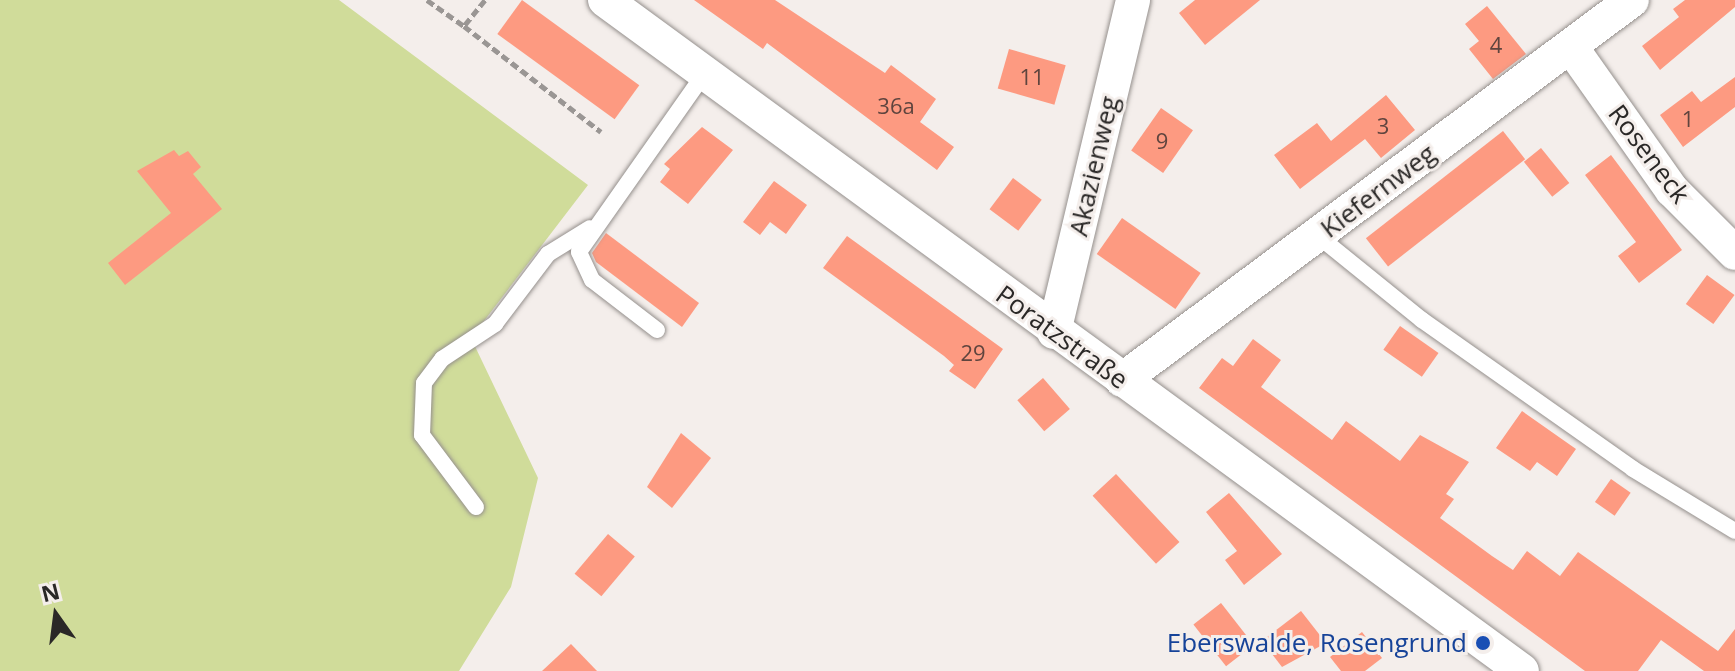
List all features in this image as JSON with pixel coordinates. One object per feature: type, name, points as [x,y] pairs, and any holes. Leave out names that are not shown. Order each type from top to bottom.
[{"type":"street","name":"Poratzstraße","points":[[605,0],[1054,332],[1522,671]]},
{"type":"street","name":"Akazienweg","points":[[1054,332],[1133,0]]},
{"type":"street","name":"Kiefernweg","points":[[1122,380],[1632,0]]},
{"type":"street","name":"Roseneck","points":[[1571,47],[1672,190],[1735,253]]},
{"type":"lane","points":[[657,330],[582,268],[579,252],[590,228],[705,73]]},
{"type":"lane","points":[[476,507],[422,435],[424,383],[442,359],[495,324],[548,254],[590,228]]},
{"type":"lane","points":[[1317,235],[1422,320],[1620,461],[1735,531]]},
{"type":"path","points":[[427,0],[601,132]]},
{"type":"path","points":[[464,26],[485,0]]},
{"type":"green space","points":[[0,0],[339,0],[588,185],[471,338],[538,478],[511,587],[459,671],[0,671]]},
{"type":"building","points":[[522,0],[639,85],[615,119],[497,34]]},
{"type":"building","points":[[694,0],[775,0],[885,73],[891,65],[936,99],[920,122],[954,147],[937,170],[767,43],[763,49]]},
{"type":"building","points":[[1195,0],[1260,0],[1205,45],[1179,13]]},
{"type":"building","points":[[1685,0],[1735,0],[1735,7],[1660,70],[1642,46],[1679,17],[1673,9]]},
{"type":"building","points":[[1487,6],[1526,54],[1493,79],[1469,49],[1479,41],[1465,24]]},
{"type":"building","points":[[1009,49],[1066,65],[1054,105],[998,88]]},
{"type":"building","points":[[1735,77],[1735,107],[1683,147],[1660,115],[1692,91],[1701,102]]},
{"type":"building","points":[[1386,95],[1415,130],[1381,158],[1365,139],[1300,189],[1274,155],[1317,123],[1331,141]]},
{"type":"building","points":[[1161,108],[1193,130],[1163,173],[1131,151]]},
{"type":"building","points":[[702,127],[733,150],[688,204],[660,182],[670,169],[664,164]]},
{"type":"building","points":[[1503,131],[1525,159],[1388,266],[1366,238]]},
{"type":"building","points":[[1541,148],[1569,183],[1552,197],[1524,162]]},
{"type":"building","points":[[174,150],[179,156],[188,151],[201,167],[193,174],[222,209],[125,285],[108,263],[171,213],[137,171]]},
{"type":"building","points":[[1611,155],[1682,250],[1639,283],[1618,256],[1636,242],[1585,175]]},
{"type":"building","points":[[1013,178],[1042,200],[1018,231],[990,209]]},
{"type":"building","points":[[774,181],[807,205],[786,234],[770,222],[760,235],[743,222]]},
{"type":"building","points":[[1122,218],[1201,273],[1175,309],[1097,254]]},
{"type":"building","points":[[606,233],[699,303],[682,327],[596,262],[592,253]]},
{"type":"building","points":[[847,236],[1003,349],[975,389],[949,371],[954,365],[944,356],[823,268]]},
{"type":"building","points":[[1707,275],[1735,295],[1713,324],[1686,304]]},
{"type":"building","points":[[1400,326],[1439,353],[1422,377],[1383,350]]},
{"type":"building","points":[[1253,339],[1281,360],[1261,387],[1332,440],[1346,421],[1400,461],[1420,435],[1469,462],[1446,494],[1454,499],[1440,518],[1492,556],[1513,570],[1527,551],[1560,576],[1578,552],[1718,651],[1735,629],[1735,671],[1704,671],[1661,640],[1638,671],[1585,671],[1199,388],[1222,358],[1233,366]]},
{"type":"building","points":[[1043,378],[1070,409],[1044,431],[1017,400]]},
{"type":"building","points":[[1522,411],[1576,449],[1557,476],[1537,462],[1530,471],[1496,448]]},
{"type":"building","points":[[681,433],[711,458],[672,508],[647,487]]},
{"type":"building","points":[[1116,474],[1179,542],[1156,564],[1093,496]]},
{"type":"building","points":[[1611,479],[1631,493],[1615,516],[1595,502]]},
{"type":"building","points":[[1229,493],[1282,554],[1244,585],[1225,560],[1237,551],[1206,512]]},
{"type":"building","points":[[608,534],[635,556],[601,596],[575,574]]},
{"type":"building","points":[[1221,603],[1254,645],[1226,666],[1193,625]]},
{"type":"building","points":[[1301,611],[1326,643],[1282,667],[1262,641]]},
{"type":"building","points":[[1362,632],[1382,658],[1365,671],[1341,671],[1330,657]]},
{"type":"building","points":[[571,644],[597,671],[542,671]]},
{"type":"place","name":"Eberswalde, Rosengrund","points":[[1483,643]]}]
